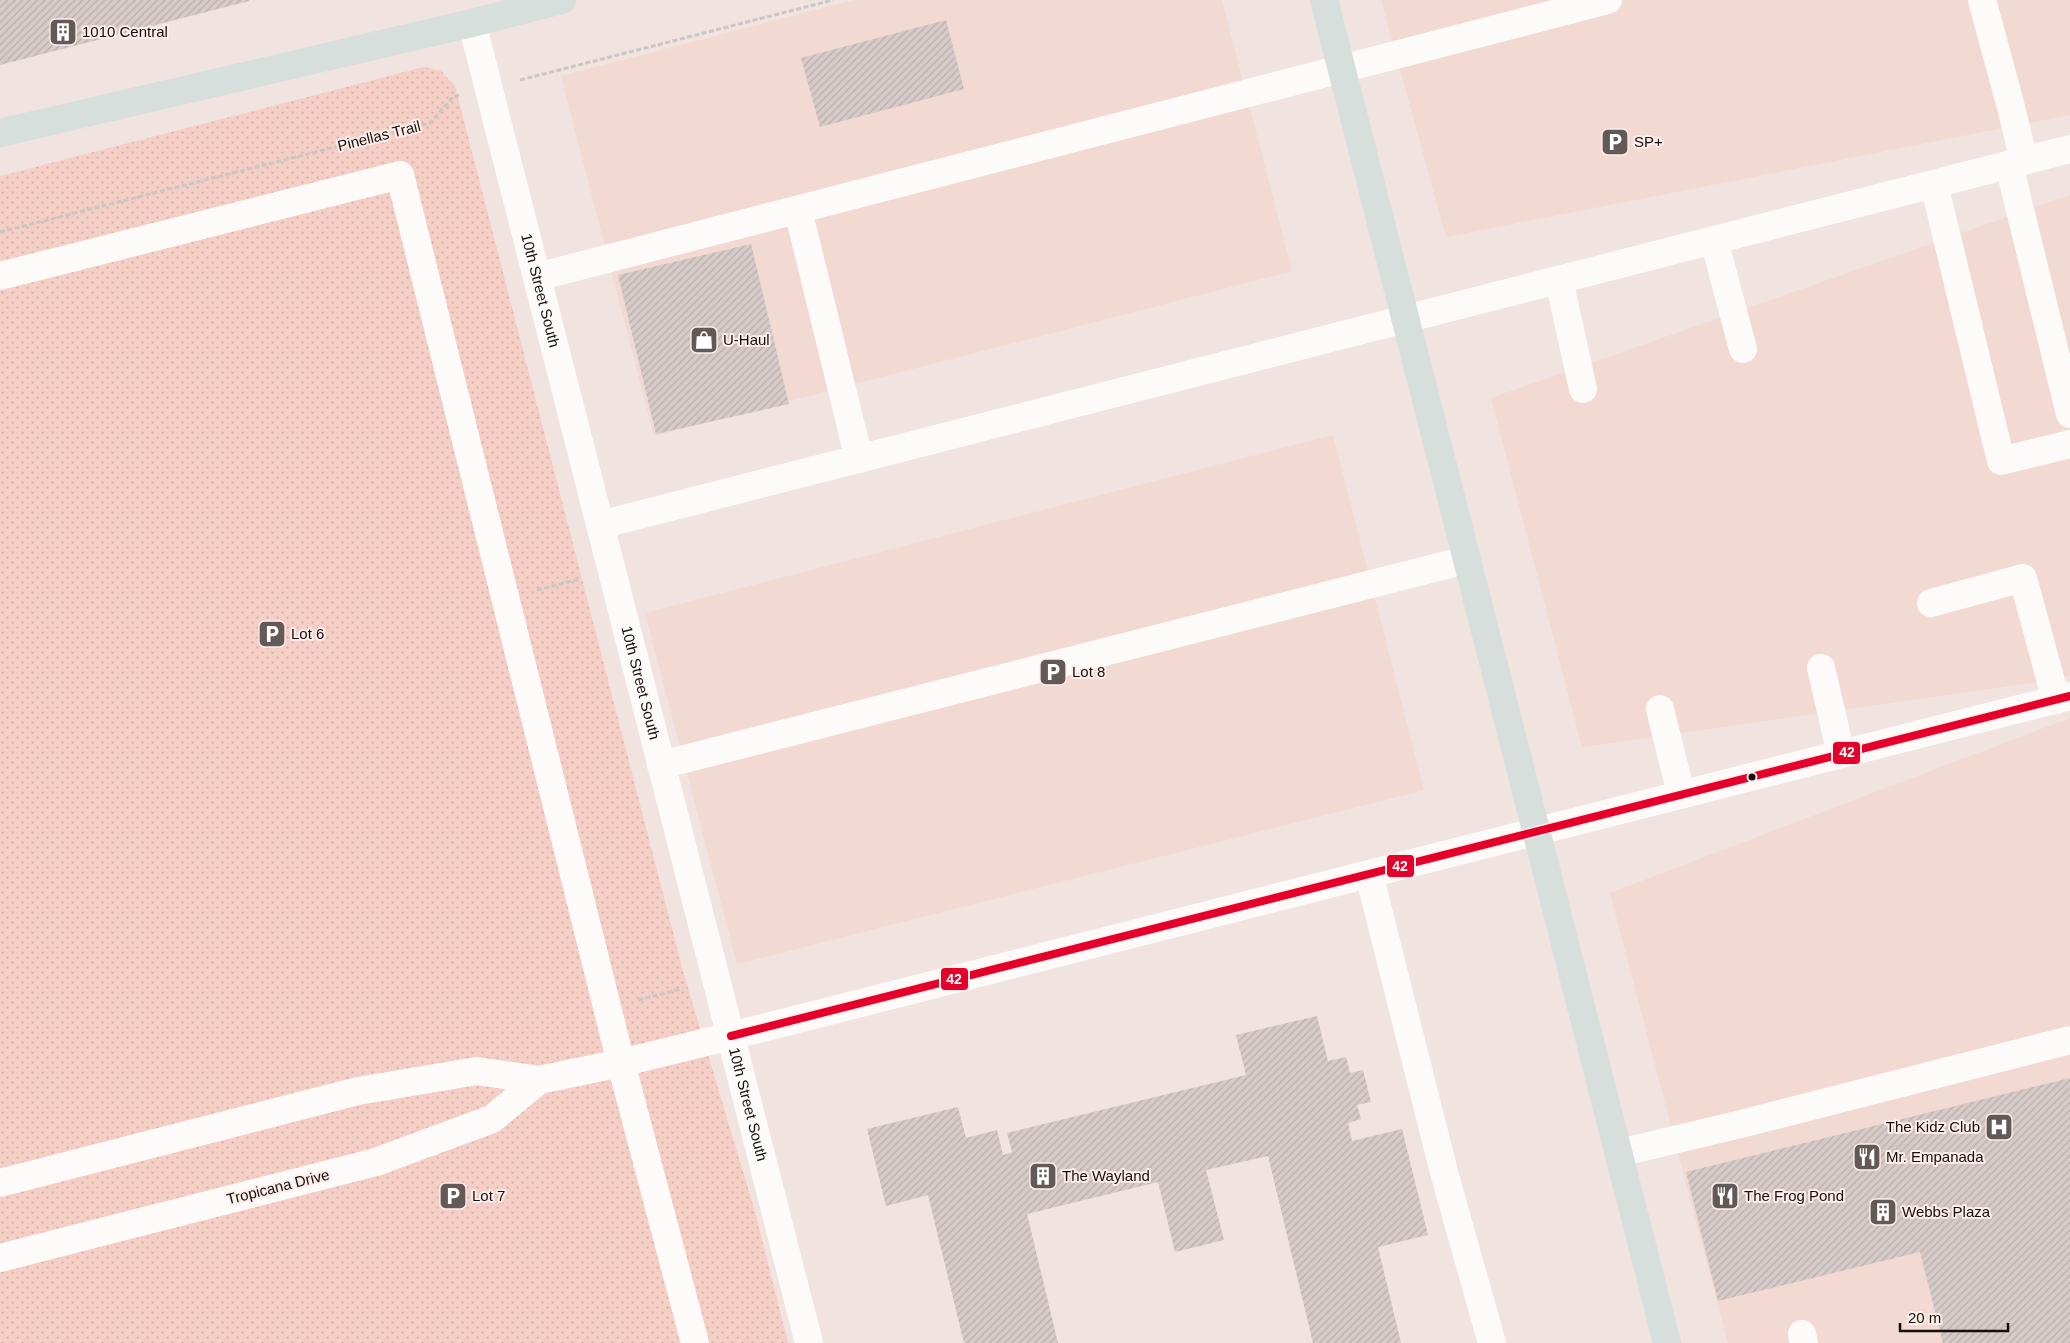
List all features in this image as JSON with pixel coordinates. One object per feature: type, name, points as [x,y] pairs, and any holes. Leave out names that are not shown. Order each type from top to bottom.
[{"type":"main road","points":[[0,133],[472,23],[562,0]]},
{"type":"main road","points":[[1324,0],[1667,1343]]},
{"type":"street","points":[[537,277],[1608,0]]},
{"type":"street","points":[[1982,0],[2011,107],[2016,163],[2070,414]]},
{"type":"street","name":"10th Street South","points":[[472,23],[809,1343]]},
{"type":"street","points":[[600,525],[2070,150]]},
{"type":"street","points":[[0,276],[400,175],[621,1063],[696,1343]]},
{"type":"street","points":[[1934,184],[2001,461],[2070,444]]},
{"type":"street","points":[[798,210],[858,458]]},
{"type":"street","points":[[1714,240],[1742,349]]},
{"type":"street","points":[[1559,280],[1583,389]]},
{"type":"street","points":[[661,765],[1466,560]]},
{"type":"street","points":[[1931,603],[2024,578],[2063,698]]},
{"type":"street","points":[[1821,668],[1841,754]]},
{"type":"street","name":"Tropicana Drive","points":[[0,1184],[358,1091],[477,1071],[539,1080],[621,1063],[2063,698]]},
{"type":"street","points":[[1660,709],[1681,794]]},
{"type":"street","points":[[1369,874],[1445,1176],[1492,1343]]},
{"type":"street","points":[[1619,1153],[1741,1124],[2070,1040]]},
{"type":"street","name":"Tropicana Drive","points":[[0,1258],[376,1162],[492,1119],[539,1080]]},
{"type":"path","name":"Pinellas Trail","points":[[0,232],[430,123],[452,97],[833,0]]},
{"type":"path","points":[[506,599],[612,571]]},
{"type":"path","points":[[608,1008],[680,989]]},
{"type":"shaded area","points":[[854,0],[1222,0],[1292,271],[654,436],[561,76]]},
{"type":"shaded area","name":"SP+","points":[[1381,0],[2070,0],[2070,115],[1446,237]]},
{"type":"shaded area","name":"Lot 6","points":[[424,67],[441,71],[455,86],[684,975],[754,1208],[788,1343],[0,1343],[0,176]]},
{"type":"shaded area","points":[[2070,195],[2070,675],[2051,680],[1582,747],[1491,398]]},
{"type":"shaded area","name":"Lot 8","points":[[1333,435],[1424,790],[737,964],[645,613]]},
{"type":"shaded area","points":[[2070,718],[2070,1343],[1728,1343],[1610,893]]},
{"type":"building","name":"1010 Central","points":[[0,0],[249,0],[249,1],[0,65]]},
{"type":"building","points":[[946,20],[964,89],[820,127],[801,58]]},
{"type":"building","name":"U-Haul","points":[[751,244],[789,404],[656,434],[618,275]]},
{"type":"building","name":"The Wayland","points":[[1317,1016],[1328,1061],[1346,1057],[1350,1073],[1363,1070],[1371,1102],[1357,1105],[1361,1119],[1348,1123],[1352,1141],[1402,1129],[1428,1235],[1378,1247],[1401,1343],[1313,1343],[1268,1156],[1206,1170],[1224,1240],[1175,1252],[1158,1182],[1027,1214],[1058,1343],[964,1343],[928,1195],[886,1206],[867,1129],[958,1107],[966,1138],[997,1130],[1003,1155],[1012,1152],[1007,1133],[1246,1075],[1236,1035]]},
{"type":"building","name":"Webbs Plaza","points":[[2070,1078],[2070,1343],[1943,1343],[1920,1252],[1718,1301],[1686,1172]]},
{"type":"transit line","name":"42","points":[[731,1036],[2070,696]]},
{"type":"place","name":"1010 Central","points":[[63,32]]},
{"type":"place","name":"SP+","points":[[1615,142]]},
{"type":"place","name":"U-Haul","points":[[704,340]]},
{"type":"place","name":"Lot 6","points":[[272,634]]},
{"type":"place","name":"Lot 8","points":[[1053,672]]},
{"type":"place","name":"The Kidz Club","points":[[1999,1127]]},
{"type":"place","name":"Mr. Empanada","points":[[1867,1157]]},
{"type":"place","name":"The Wayland","points":[[1043,1176]]},
{"type":"place","name":"Lot 7","points":[[453,1196]]},
{"type":"place","name":"The Frog Pond","points":[[1725,1196]]},
{"type":"place","name":"Webbs Plaza","points":[[1883,1212]]}]
